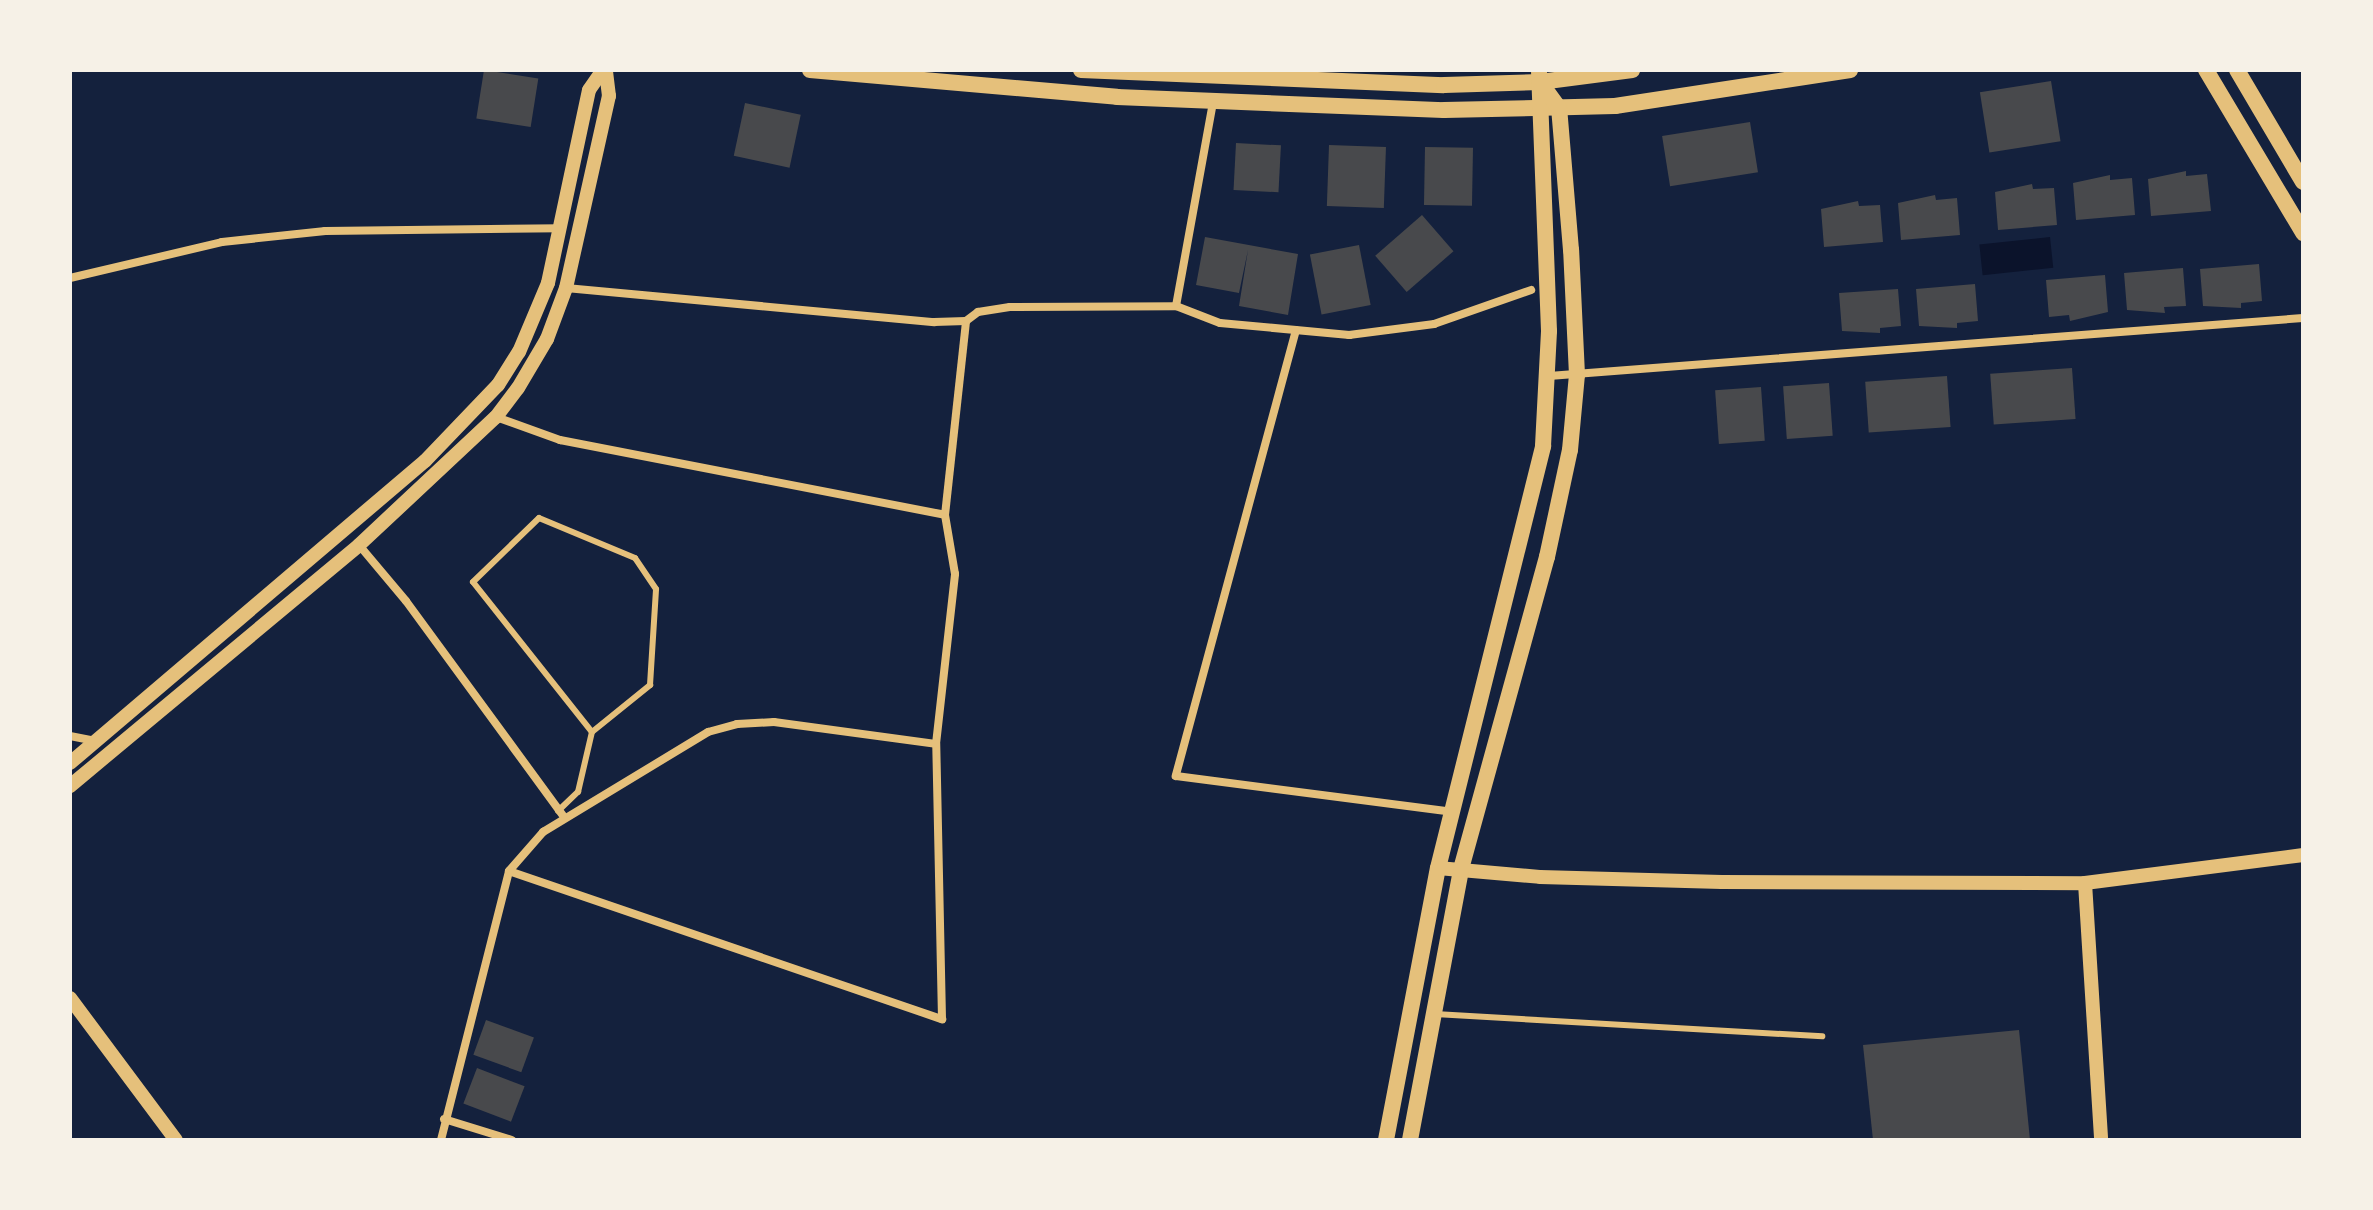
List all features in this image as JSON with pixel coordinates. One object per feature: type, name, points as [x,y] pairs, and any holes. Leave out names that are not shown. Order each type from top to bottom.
[{"type":"main road","points":[[810,70],[1213,103],[1537,108],[1615,106],[1850,70]]},
{"type":"main road","points":[[1081,70],[1444,85],[1632,70]]},
{"type":"main road","points":[[2206,70],[2303,233]]},
{"type":"main road","points":[[2237,70],[2303,182]]},
{"type":"main road","points":[[1386,1140],[1438,868],[1516,569],[1543,446],[1549,376],[1537,108],[1540,76]]},
{"type":"main road","points":[[1410,1140],[1461,869],[1547,557],[1570,450],[1577,375],[1559,108],[1540,76]]},
{"type":"street","points":[[70,763],[425,461],[498,385],[519,352],[546,287],[589,90],[605,70]]},
{"type":"street","points":[[70,786],[359,545],[496,417],[547,339],[566,288],[609,96],[605,70]]},
{"type":"street","points":[[1176,306],[1213,103]]},
{"type":"street","points":[[70,278],[236,240],[325,231],[560,228]]},
{"type":"street","points":[[546,287],[966,321],[978,312],[1010,307],[1176,306],[1220,323],[1349,335],[1434,324],[1531,290]]},
{"type":"street","points":[[1549,376],[2303,318]]},
{"type":"street","points":[[509,871],[942,1019],[936,744],[955,574],[945,515],[966,321]]},
{"type":"street","points":[[1296,330],[1176,776],[1452,812]]},
{"type":"street","points":[[496,417],[560,440],[945,515]]},
{"type":"street","points":[[346,530],[406,601],[561,814]]},
{"type":"street","points":[[441,1140],[509,871],[561,814],[708,732],[737,724],[774,722],[936,744]]},
{"type":"street","points":[[70,736],[97,741],[108,755]]},
{"type":"street","points":[[1438,868],[1540,877],[1722,882],[2085,883],[2303,855]]},
{"type":"street","points":[[2085,883],[2101,1140]]},
{"type":"street","points":[[70,998],[176,1140]]},
{"type":"street","points":[[444,1119],[512,1140]]},
{"type":"lane","points":[[561,814],[578,792],[592,732],[650,685],[656,589],[635,558],[539,518],[473,582],[592,732]]},
{"type":"lane","points":[[1434,1014],[1822,1036]]},
{"type":"water","points":[[2050,237],[2053,268],[1983,275],[1979,244]]},
{"type":"building","points":[[484,70],[538,79],[531,127],[476,118]]},
{"type":"building","points":[[2051,81],[2061,141],[1989,153],[1980,92]]},
{"type":"building","points":[[745,103],[801,115],[790,168],[734,156]]},
{"type":"building","points":[[1750,122],[1758,172],[1670,186],[1662,136]]},
{"type":"building","points":[[1236,143],[1281,145],[1278,192],[1234,190]]},
{"type":"building","points":[[1329,145],[1386,147],[1384,208],[1327,206]]},
{"type":"building","points":[[1425,147],[1473,148],[1472,206],[1424,205]]},
{"type":"building","points":[[2186,171],[2186,176],[2207,174],[2211,211],[2151,216],[2148,179]]},
{"type":"building","points":[[2110,175],[2110,180],[2132,178],[2135,215],[2076,220],[2073,183]]},
{"type":"building","points":[[2032,184],[2033,189],[2054,188],[2057,225],[1998,230],[1995,192]]},
{"type":"building","points":[[1935,195],[1936,200],[1957,198],[1960,235],[1901,240],[1898,203]]},
{"type":"building","points":[[1858,201],[1859,206],[1880,205],[1883,242],[1824,247],[1821,209]]},
{"type":"building","points":[[1422,215],[1453,251],[1407,292],[1375,256]]},
{"type":"building","points":[[1205,237],[1298,254],[1288,315],[1239,306],[1248,250],[1239,293],[1196,285]]},
{"type":"building","points":[[1359,245],[1371,305],[1322,314],[1310,255]]},
{"type":"building","points":[[2259,264],[2262,301],[2241,303],[2241,308],[2203,306],[2200,269]]},
{"type":"building","points":[[2183,268],[2186,306],[2164,307],[2165,313],[2127,310],[2124,273]]},
{"type":"building","points":[[2105,275],[2108,312],[2070,321],[2069,315],[2049,317],[2046,280]]},
{"type":"building","points":[[1975,284],[1978,321],[1957,323],[1957,328],[1919,326],[1916,289]]},
{"type":"building","points":[[1898,289],[1901,326],[1880,328],[1880,333],[1842,331],[1839,293]]},
{"type":"building","points":[[2072,368],[2076,419],[1994,425],[1990,374]]},
{"type":"building","points":[[1947,376],[1951,427],[1869,433],[1865,382]]},
{"type":"building","points":[[1829,383],[1833,436],[1787,439],[1783,386]]},
{"type":"building","points":[[1761,387],[1765,441],[1719,444],[1715,390]]},
{"type":"building","points":[[486,1020],[534,1037],[521,1072],[473,1055]]},
{"type":"building","points":[[2019,1030],[2030,1140],[1873,1140],[1863,1045]]},
{"type":"building","points":[[477,1068],[525,1086],[511,1122],[463,1103]]}]
